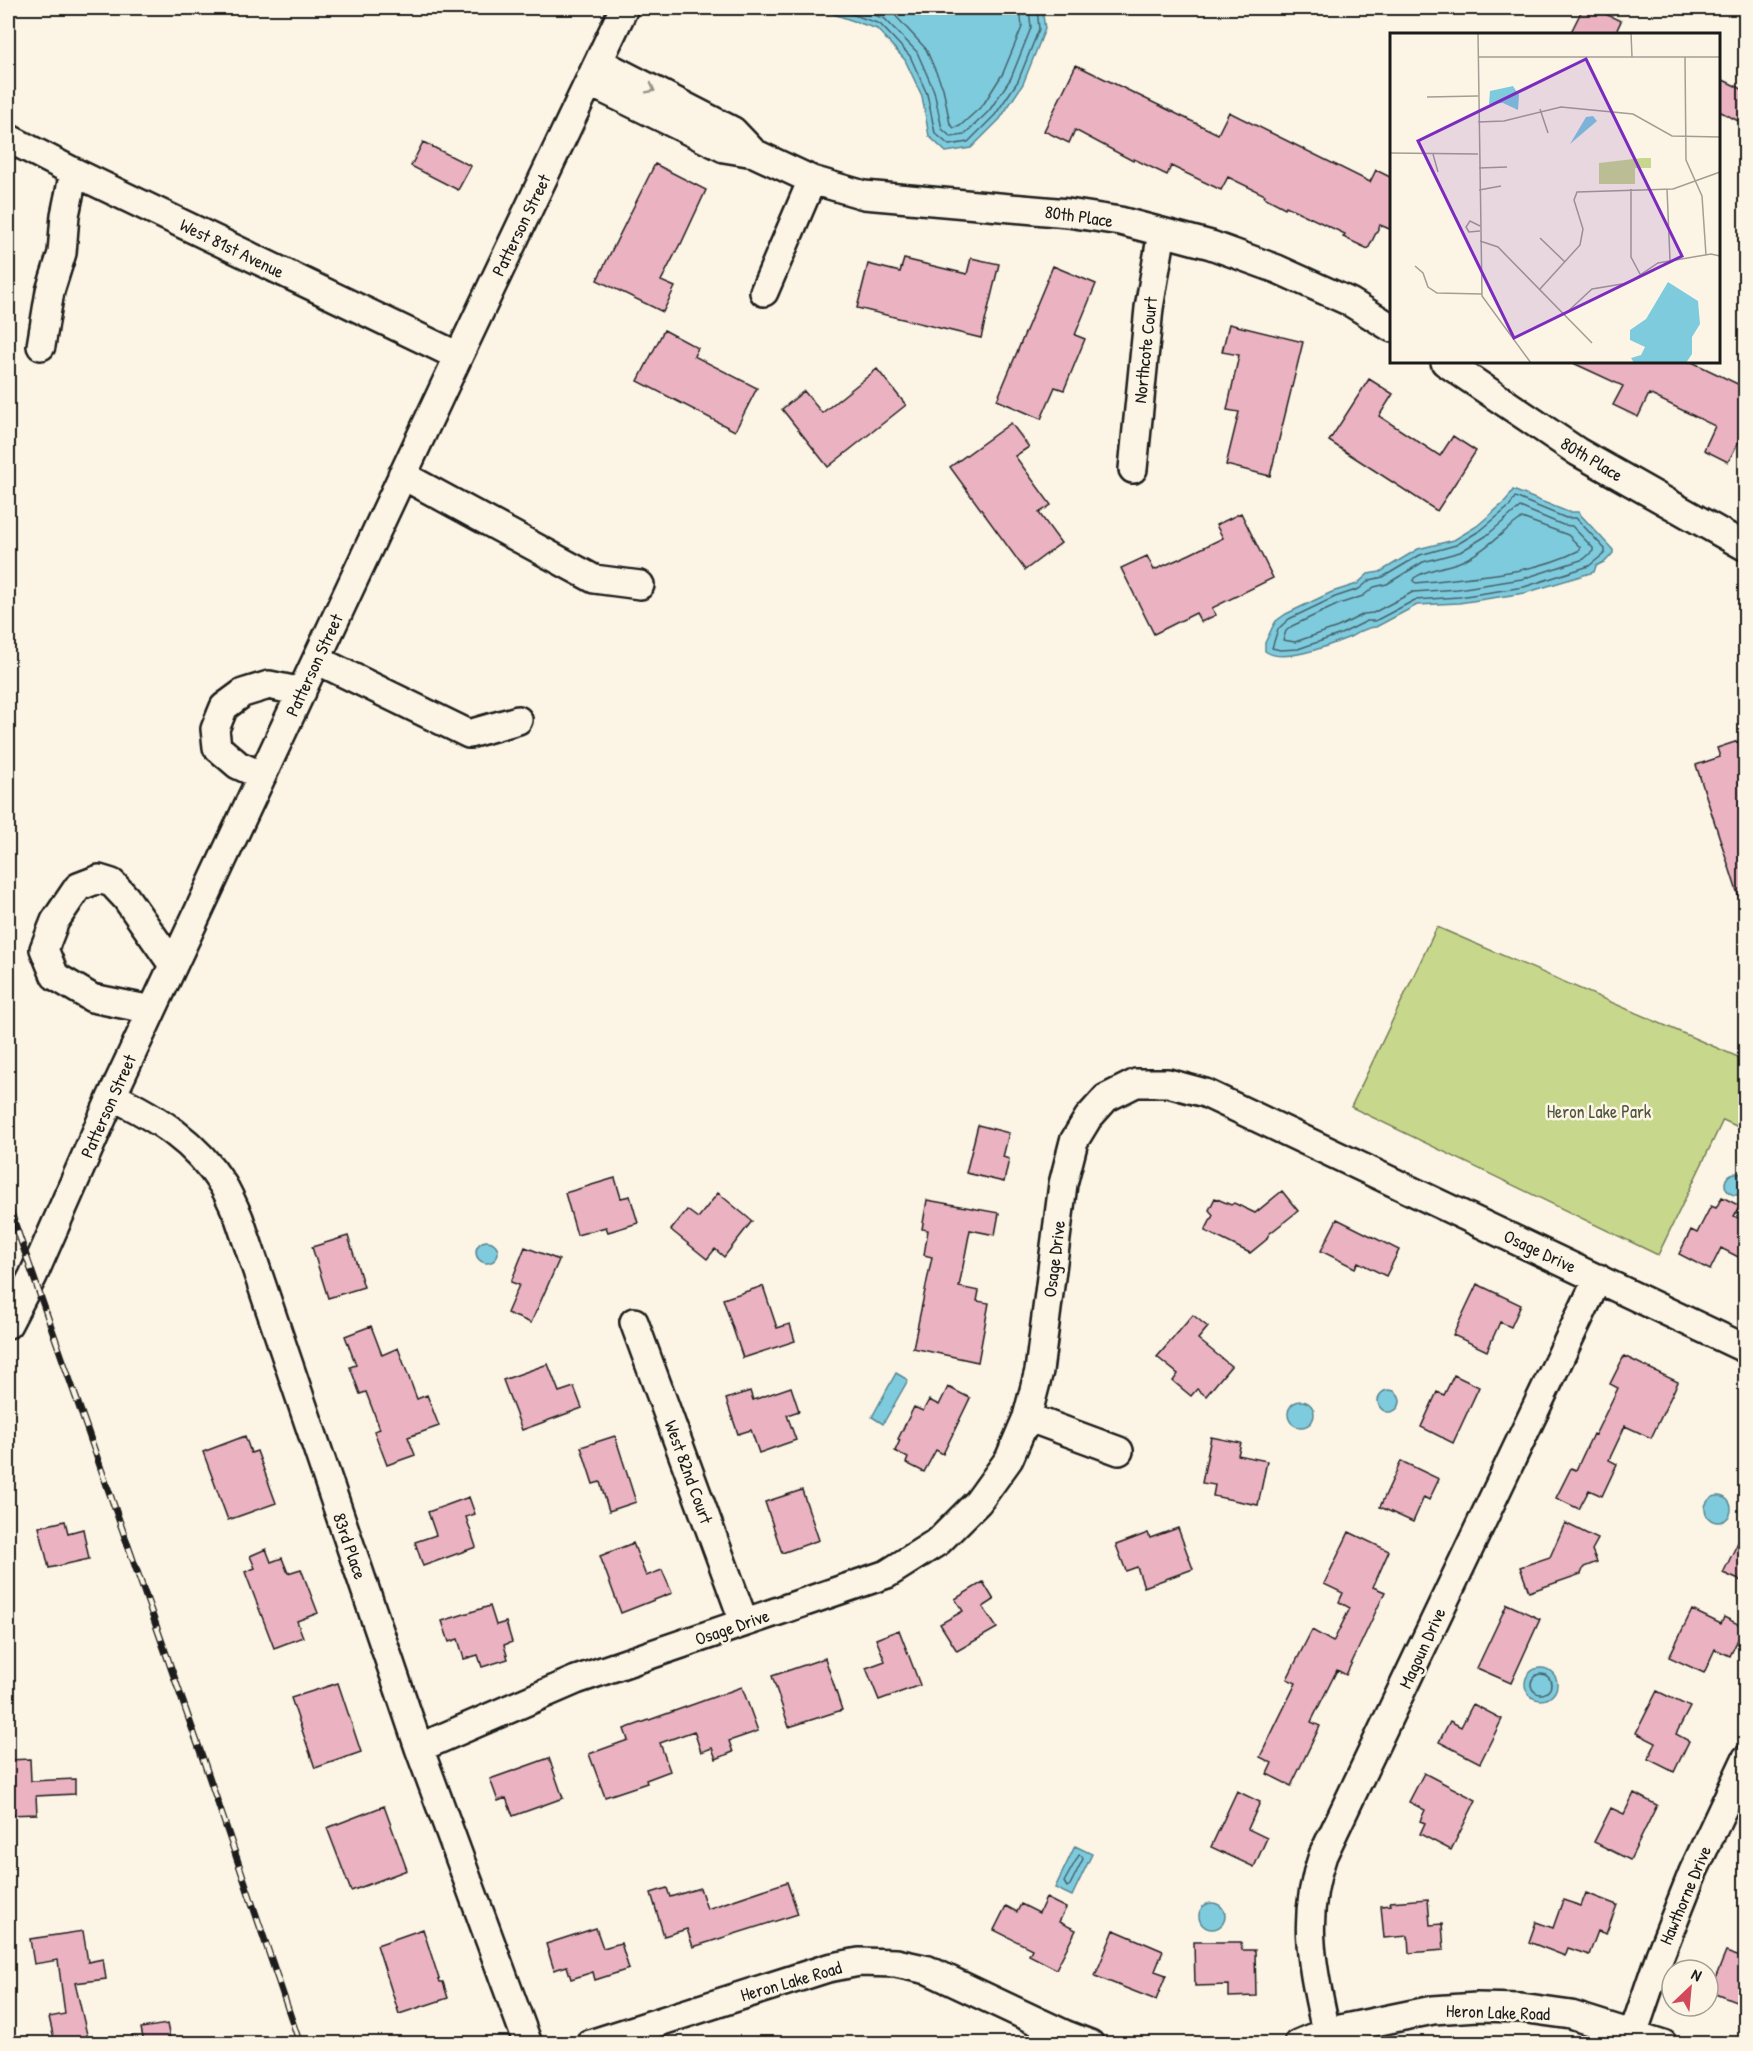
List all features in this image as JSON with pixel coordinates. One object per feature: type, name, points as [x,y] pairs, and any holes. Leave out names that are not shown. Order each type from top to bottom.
[{"type":"street","name":"Patterson Street","points":[[8,1324],[33,1276],[112,1096],[402,475],[624,8]]},
{"type":"street","name":"80th Place","points":[[594,72],[724,148],[754,153],[812,180],[864,195],[1068,213],[1120,221],[1211,245],[1277,269],[1350,302],[1390,327]]},
{"type":"street","name":"West 81st Avenue","points":[[8,138],[458,356]]},
{"type":"street","points":[[41,346],[50,291],[62,253],[65,215],[75,172]]},
{"type":"street","points":[[764,292],[812,180]]},
{"type":"street","name":"Northcote Court","points":[[1133,469],[1149,308],[1162,232]]},
{"type":"street","name":"80th Place","points":[[1446,363],[1578,452],[1746,546]]},
{"type":"street","points":[[402,475],[594,579],[640,585]]},
{"type":"street","points":[[317,660],[469,734],[518,720]]},
{"type":"street","points":[[262,776],[238,765],[217,747],[215,729],[224,706],[243,693],[269,685],[302,692]]},
{"type":"street","points":[[152,1010],[92,998],[56,976],[44,949],[55,921],[78,887],[99,879],[112,883],[126,898],[173,965]]},
{"type":"street","name":"Osage Drive","points":[[419,1748],[576,1680],[887,1574],[939,1541],[985,1494],[1009,1459],[1027,1417],[1040,1371],[1063,1184],[1074,1141],[1088,1118],[1106,1098],[1136,1083],[1168,1083],[1205,1092],[1746,1349]]},
{"type":"street","name":"83rd Place","points":[[112,1096],[157,1119],[184,1139],[223,1185],[227,1193],[243,1230],[419,1748],[528,2043]]},
{"type":"street","name":"Magoun Drive","points":[[1326,2032],[1311,1955],[1311,1905],[1317,1871],[1598,1278]]},
{"type":"street","name":"West 82nd Court","points":[[634,1322],[744,1623]]},
{"type":"street","points":[[1027,1417],[1119,1451]]},
{"type":"street","name":"Hawthorne Drive","points":[[1634,2034],[1660,1954],[1693,1872],[1746,1759]]},
{"type":"street","name":"Heron Lake Road","points":[[590,2043],[828,1968],[859,1962],[896,1963],[928,1970],[1064,2034],[1090,2043]]},
{"type":"street","name":"Heron Lake Road","points":[[1298,2043],[1326,2032],[1433,2010],[1477,2007],[1521,2008],[1571,2015],[1663,2043]]},
{"type":"green space","name":"Heron Lake Park","points":[[1437,927],[1745,1060],[1745,1130],[1723,1120],[1658,1255],[1351,1107]]},
{"type":"water","points":[[816,8],[1042,8],[1045,29],[1023,84],[1000,119],[971,148],[946,152],[929,136],[922,96],[905,60],[877,29]]},
{"type":"water","points":[[1513,490],[1568,512],[1578,512],[1613,550],[1613,553],[1606,561],[1596,566],[1594,572],[1525,593],[1459,603],[1417,605],[1376,627],[1365,629],[1319,649],[1283,656],[1265,651],[1265,643],[1273,626],[1286,614],[1332,592],[1357,584],[1368,574],[1380,572],[1418,549],[1454,540],[1477,526],[1506,501]]},
{"type":"water","points":[[1736,1173],[1744,1176],[1747,1184],[1744,1192],[1736,1195],[1728,1192],[1725,1184],[1728,1176]]},
{"type":"water","points":[[487,1241],[495,1244],[498,1252],[495,1260],[487,1263],[479,1260],[476,1252],[479,1244]]},
{"type":"water","points":[[896,1373],[908,1380],[883,1424],[872,1417]]},
{"type":"water","points":[[1389,1390],[1397,1393],[1400,1401],[1397,1409],[1389,1412],[1381,1409],[1378,1401],[1381,1393]]},
{"type":"water","points":[[1301,1401],[1310,1405],[1314,1414],[1310,1423],[1301,1427],[1292,1423],[1288,1414],[1292,1405]]},
{"type":"water","points":[[1718,1496],[1727,1500],[1731,1509],[1727,1518],[1718,1522],[1709,1518],[1705,1509],[1709,1500]]},
{"type":"water","points":[[1541,1668],[1552,1673],[1557,1684],[1552,1695],[1541,1700],[1530,1695],[1525,1684],[1530,1673]]},
{"type":"water","points":[[1075,1846],[1092,1854],[1072,1896],[1055,1888]]},
{"type":"water","points":[[1212,1903],[1221,1907],[1225,1916],[1221,1925],[1212,1929],[1203,1925],[1199,1916],[1203,1907]]},
{"type":"building","points":[[1583,8],[1592,8],[1621,21],[1615,33],[1570,33]]},
{"type":"building","points":[[1076,65],[1218,134],[1229,112],[1370,182],[1376,170],[1390,177],[1390,229],[1380,225],[1368,249],[1343,237],[1345,234],[1286,206],[1285,208],[1264,197],[1265,195],[1228,177],[1221,190],[1171,166],[1167,175],[1134,159],[1133,161],[1075,130],[1069,143],[1044,131]]},
{"type":"building","points":[[1720,78],[1746,91],[1746,125],[1720,112]]},
{"type":"building","points":[[423,142],[471,166],[458,190],[411,166]]},
{"type":"building","points":[[655,164],[706,190],[661,281],[675,287],[663,312],[597,280]]},
{"type":"building","points":[[971,258],[999,264],[981,338],[857,308],[868,264],[900,272],[904,259],[967,274]]},
{"type":"building","points":[[1053,266],[1096,284],[1075,335],[1085,339],[1064,390],[1055,387],[1041,419],[997,400]]},
{"type":"building","points":[[1229,324],[1303,342],[1270,476],[1226,465],[1239,412],[1227,410],[1239,355],[1222,352]]},
{"type":"building","points":[[664,330],[698,348],[694,356],[757,388],[735,431],[638,381]]},
{"type":"building","points":[[1573,363],[1694,363],[1746,388],[1746,428],[1728,462],[1704,450],[1715,426],[1649,394],[1638,417],[1613,405],[1623,386]]},
{"type":"building","points":[[877,369],[906,405],[828,467],[782,409],[804,391],[822,413]]},
{"type":"building","points":[[1369,379],[1393,394],[1379,416],[1440,456],[1453,436],[1476,451],[1437,511],[1329,441]]},
{"type":"building","points":[[1011,423],[1029,447],[1015,456],[1051,505],[1039,513],[1061,543],[1025,570],[950,467]]},
{"type":"building","points":[[1241,513],[1273,578],[1212,608],[1216,615],[1201,622],[1196,613],[1154,634],[1121,568],[1147,556],[1154,570],[1190,554],[1223,538],[1216,525]]},
{"type":"building","points":[[1738,741],[1740,750],[1746,748],[1746,907],[1742,907],[1696,765],[1720,757],[1717,748]]},
{"type":"building","points":[[978,1125],[1009,1133],[1003,1157],[1009,1159],[1004,1182],[966,1173]]},
{"type":"building","points":[[615,1178],[621,1198],[630,1196],[638,1223],[608,1232],[606,1227],[577,1235],[565,1193]]},
{"type":"building","points":[[1282,1191],[1298,1211],[1250,1253],[1205,1231],[1213,1215],[1209,1210],[1215,1198],[1231,1205],[1234,1203],[1255,1213]]},
{"type":"building","points":[[718,1193],[752,1221],[724,1257],[715,1249],[707,1259],[671,1230],[687,1210],[698,1218]]},
{"type":"building","points":[[1722,1197],[1740,1206],[1734,1216],[1746,1222],[1746,1261],[1721,1248],[1710,1270],[1679,1254],[1691,1230],[1697,1233],[1711,1206],[1716,1208]]},
{"type":"building","points":[[927,1200],[999,1213],[995,1235],[970,1230],[959,1287],[979,1291],[977,1301],[989,1303],[978,1362],[913,1348],[932,1257],[924,1255],[928,1230],[922,1229]]},
{"type":"building","points":[[1337,1219],[1399,1250],[1386,1276],[1358,1262],[1355,1268],[1321,1251]]},
{"type":"building","points":[[348,1236],[364,1287],[328,1298],[312,1247]]},
{"type":"building","points":[[525,1247],[559,1260],[531,1323],[507,1313],[519,1285],[511,1282]]},
{"type":"building","points":[[1477,1284],[1521,1305],[1511,1327],[1500,1322],[1487,1351],[1453,1335]]},
{"type":"building","points":[[763,1286],[777,1328],[790,1324],[795,1341],[743,1358],[723,1299]]},
{"type":"building","points":[[1193,1315],[1208,1327],[1198,1339],[1231,1366],[1206,1396],[1197,1389],[1191,1396],[1173,1381],[1178,1374],[1157,1357]]},
{"type":"building","points":[[371,1326],[382,1355],[398,1348],[417,1399],[427,1395],[439,1426],[408,1437],[415,1455],[387,1465],[374,1431],[380,1429],[366,1392],[360,1394],[350,1367],[356,1365],[345,1336]]},
{"type":"building","points":[[1624,1356],[1678,1382],[1651,1438],[1625,1426],[1609,1460],[1617,1464],[1602,1496],[1589,1490],[1579,1509],[1556,1498],[1571,1468],[1576,1470],[1618,1388],[1610,1384]]},
{"type":"building","points":[[548,1364],[559,1392],[574,1387],[582,1408],[522,1430],[503,1380]]},
{"type":"building","points":[[1454,1375],[1479,1387],[1453,1443],[1421,1427],[1437,1392],[1444,1395]]},
{"type":"building","points":[[791,1387],[799,1411],[787,1415],[796,1440],[759,1453],[751,1430],[738,1434],[726,1399],[750,1391],[753,1400]]},
{"type":"building","points":[[948,1387],[970,1398],[943,1454],[936,1450],[924,1472],[906,1463],[908,1458],[895,1451],[900,1440],[898,1439],[914,1407],[923,1411],[929,1400],[939,1405]]},
{"type":"building","points":[[245,1436],[251,1453],[257,1451],[276,1503],[228,1520],[203,1452]]},
{"type":"building","points":[[615,1436],[636,1502],[609,1511],[600,1482],[593,1484],[581,1447]]},
{"type":"building","points":[[1211,1437],[1241,1443],[1238,1455],[1267,1461],[1258,1505],[1213,1496],[1215,1485],[1202,1483]]},
{"type":"building","points":[[1401,1461],[1439,1479],[1429,1500],[1424,1497],[1413,1522],[1380,1507]]},
{"type":"building","points":[[802,1490],[819,1540],[782,1553],[765,1502]]},
{"type":"building","points":[[469,1497],[475,1514],[466,1517],[476,1547],[423,1566],[415,1542],[436,1535],[428,1512]]},
{"type":"building","points":[[65,1521],[68,1533],[83,1529],[89,1559],[49,1568],[39,1527]]},
{"type":"building","points":[[1565,1523],[1598,1539],[1592,1550],[1597,1562],[1584,1567],[1581,1574],[1529,1592],[1520,1567],[1550,1557]]},
{"type":"building","points":[[1746,1526],[1746,1583],[1723,1573]]},
{"type":"building","points":[[1178,1528],[1193,1569],[1144,1587],[1137,1567],[1126,1571],[1116,1545],[1148,1533],[1150,1538]]},
{"type":"building","points":[[1349,1532],[1389,1551],[1373,1587],[1385,1592],[1346,1675],[1337,1670],[1311,1722],[1320,1726],[1291,1786],[1267,1774],[1272,1763],[1260,1757],[1296,1683],[1287,1679],[1312,1630],[1333,1642],[1350,1608],[1339,1602],[1343,1593],[1324,1584]]},
{"type":"building","points":[[633,1543],[646,1576],[662,1570],[672,1593],[621,1613],[600,1556]]},
{"type":"building","points":[[266,1549],[271,1562],[282,1558],[288,1573],[301,1569],[318,1613],[297,1621],[303,1637],[274,1648],[245,1572],[255,1568],[250,1556]]},
{"type":"building","points":[[983,1582],[994,1600],[983,1607],[997,1628],[957,1651],[940,1624],[963,1611],[955,1599]]},
{"type":"building","points":[[1507,1604],[1540,1619],[1511,1683],[1477,1668]]},
{"type":"building","points":[[490,1606],[496,1625],[506,1622],[512,1642],[504,1645],[508,1659],[482,1667],[478,1655],[464,1659],[458,1639],[449,1642],[442,1621]]},
{"type":"building","points":[[1692,1610],[1721,1624],[1724,1617],[1744,1627],[1730,1656],[1715,1649],[1704,1673],[1669,1657]]},
{"type":"building","points":[[899,1630],[920,1685],[879,1700],[866,1668],[885,1661],[876,1639]]},
{"type":"building","points":[[825,1658],[842,1710],[789,1727],[772,1676]]},
{"type":"building","points":[[338,1683],[361,1752],[315,1768],[291,1698]]},
{"type":"building","points":[[742,1687],[758,1731],[729,1741],[733,1752],[716,1759],[712,1748],[701,1752],[694,1731],[660,1743],[670,1771],[646,1780],[647,1783],[605,1797],[589,1754],[628,1740],[624,1729]]},
{"type":"building","points":[[1657,1691],[1690,1707],[1676,1734],[1689,1741],[1674,1772],[1648,1759],[1656,1743],[1636,1733]]},
{"type":"building","points":[[1473,1704],[1502,1719],[1480,1763],[1439,1742],[1450,1721],[1461,1727]]},
{"type":"building","points":[[549,1758],[563,1798],[513,1816],[506,1798],[498,1801],[490,1779]]},
{"type":"building","points":[[30,1759],[31,1781],[75,1779],[75,1794],[36,1796],[37,1814],[8,1815],[8,1760]]},
{"type":"building","points":[[1424,1773],[1476,1800],[1451,1850],[1420,1834],[1425,1823],[1420,1821],[1425,1810],[1409,1802]]},
{"type":"building","points":[[1237,1791],[1260,1802],[1248,1829],[1267,1838],[1254,1867],[1211,1847]]},
{"type":"building","points":[[1634,1793],[1657,1805],[1630,1860],[1594,1842],[1611,1808],[1624,1814]]},
{"type":"building","points":[[384,1806],[407,1870],[351,1891],[327,1828]]},
{"type":"building","points":[[787,1882],[798,1914],[693,1947],[687,1929],[664,1936],[651,1893],[667,1888],[670,1897],[700,1888],[707,1909]]},
{"type":"building","points":[[1586,1893],[1617,1905],[1606,1934],[1598,1931],[1589,1955],[1568,1948],[1565,1956],[1529,1942],[1536,1922],[1553,1928],[1563,1900],[1581,1906]]},
{"type":"building","points":[[1046,1898],[1066,1908],[1059,1922],[1076,1930],[1056,1969],[1029,1955],[1032,1949],[994,1930],[1006,1906],[1017,1912],[1021,1904],[1039,1913]]},
{"type":"building","points":[[1428,1899],[1430,1925],[1442,1924],[1444,1950],[1409,1953],[1408,1936],[1384,1938],[1381,1906],[1391,1905],[1390,1902]]},
{"type":"building","points":[[596,1928],[603,1948],[621,1943],[629,1969],[595,1980],[593,1972],[571,1979],[567,1966],[554,1970],[546,1944]]},
{"type":"building","points":[[423,1929],[440,1982],[443,1982],[448,1998],[399,2014],[377,1945]]},
{"type":"building","points":[[1114,1930],[1163,1951],[1155,1971],[1166,1975],[1156,2000],[1095,1976]]},
{"type":"building","points":[[83,1931],[88,1962],[103,1959],[106,1979],[75,1983],[89,2043],[55,2043],[49,2017],[65,2014],[58,1960],[34,1964],[30,1939]]},
{"type":"building","points":[[1194,1942],[1241,1942],[1242,1950],[1255,1950],[1256,1996],[1229,1997],[1229,1985],[1195,1986]]},
{"type":"building","points":[[1726,1952],[1746,1959],[1746,2005],[1720,1995],[1720,1967]]},
{"type":"building","points":[[167,2024],[171,2043],[144,2043],[141,2028]]},
{"type":"railway","points":[[8,1204],[203,1759],[300,2044]]}]
